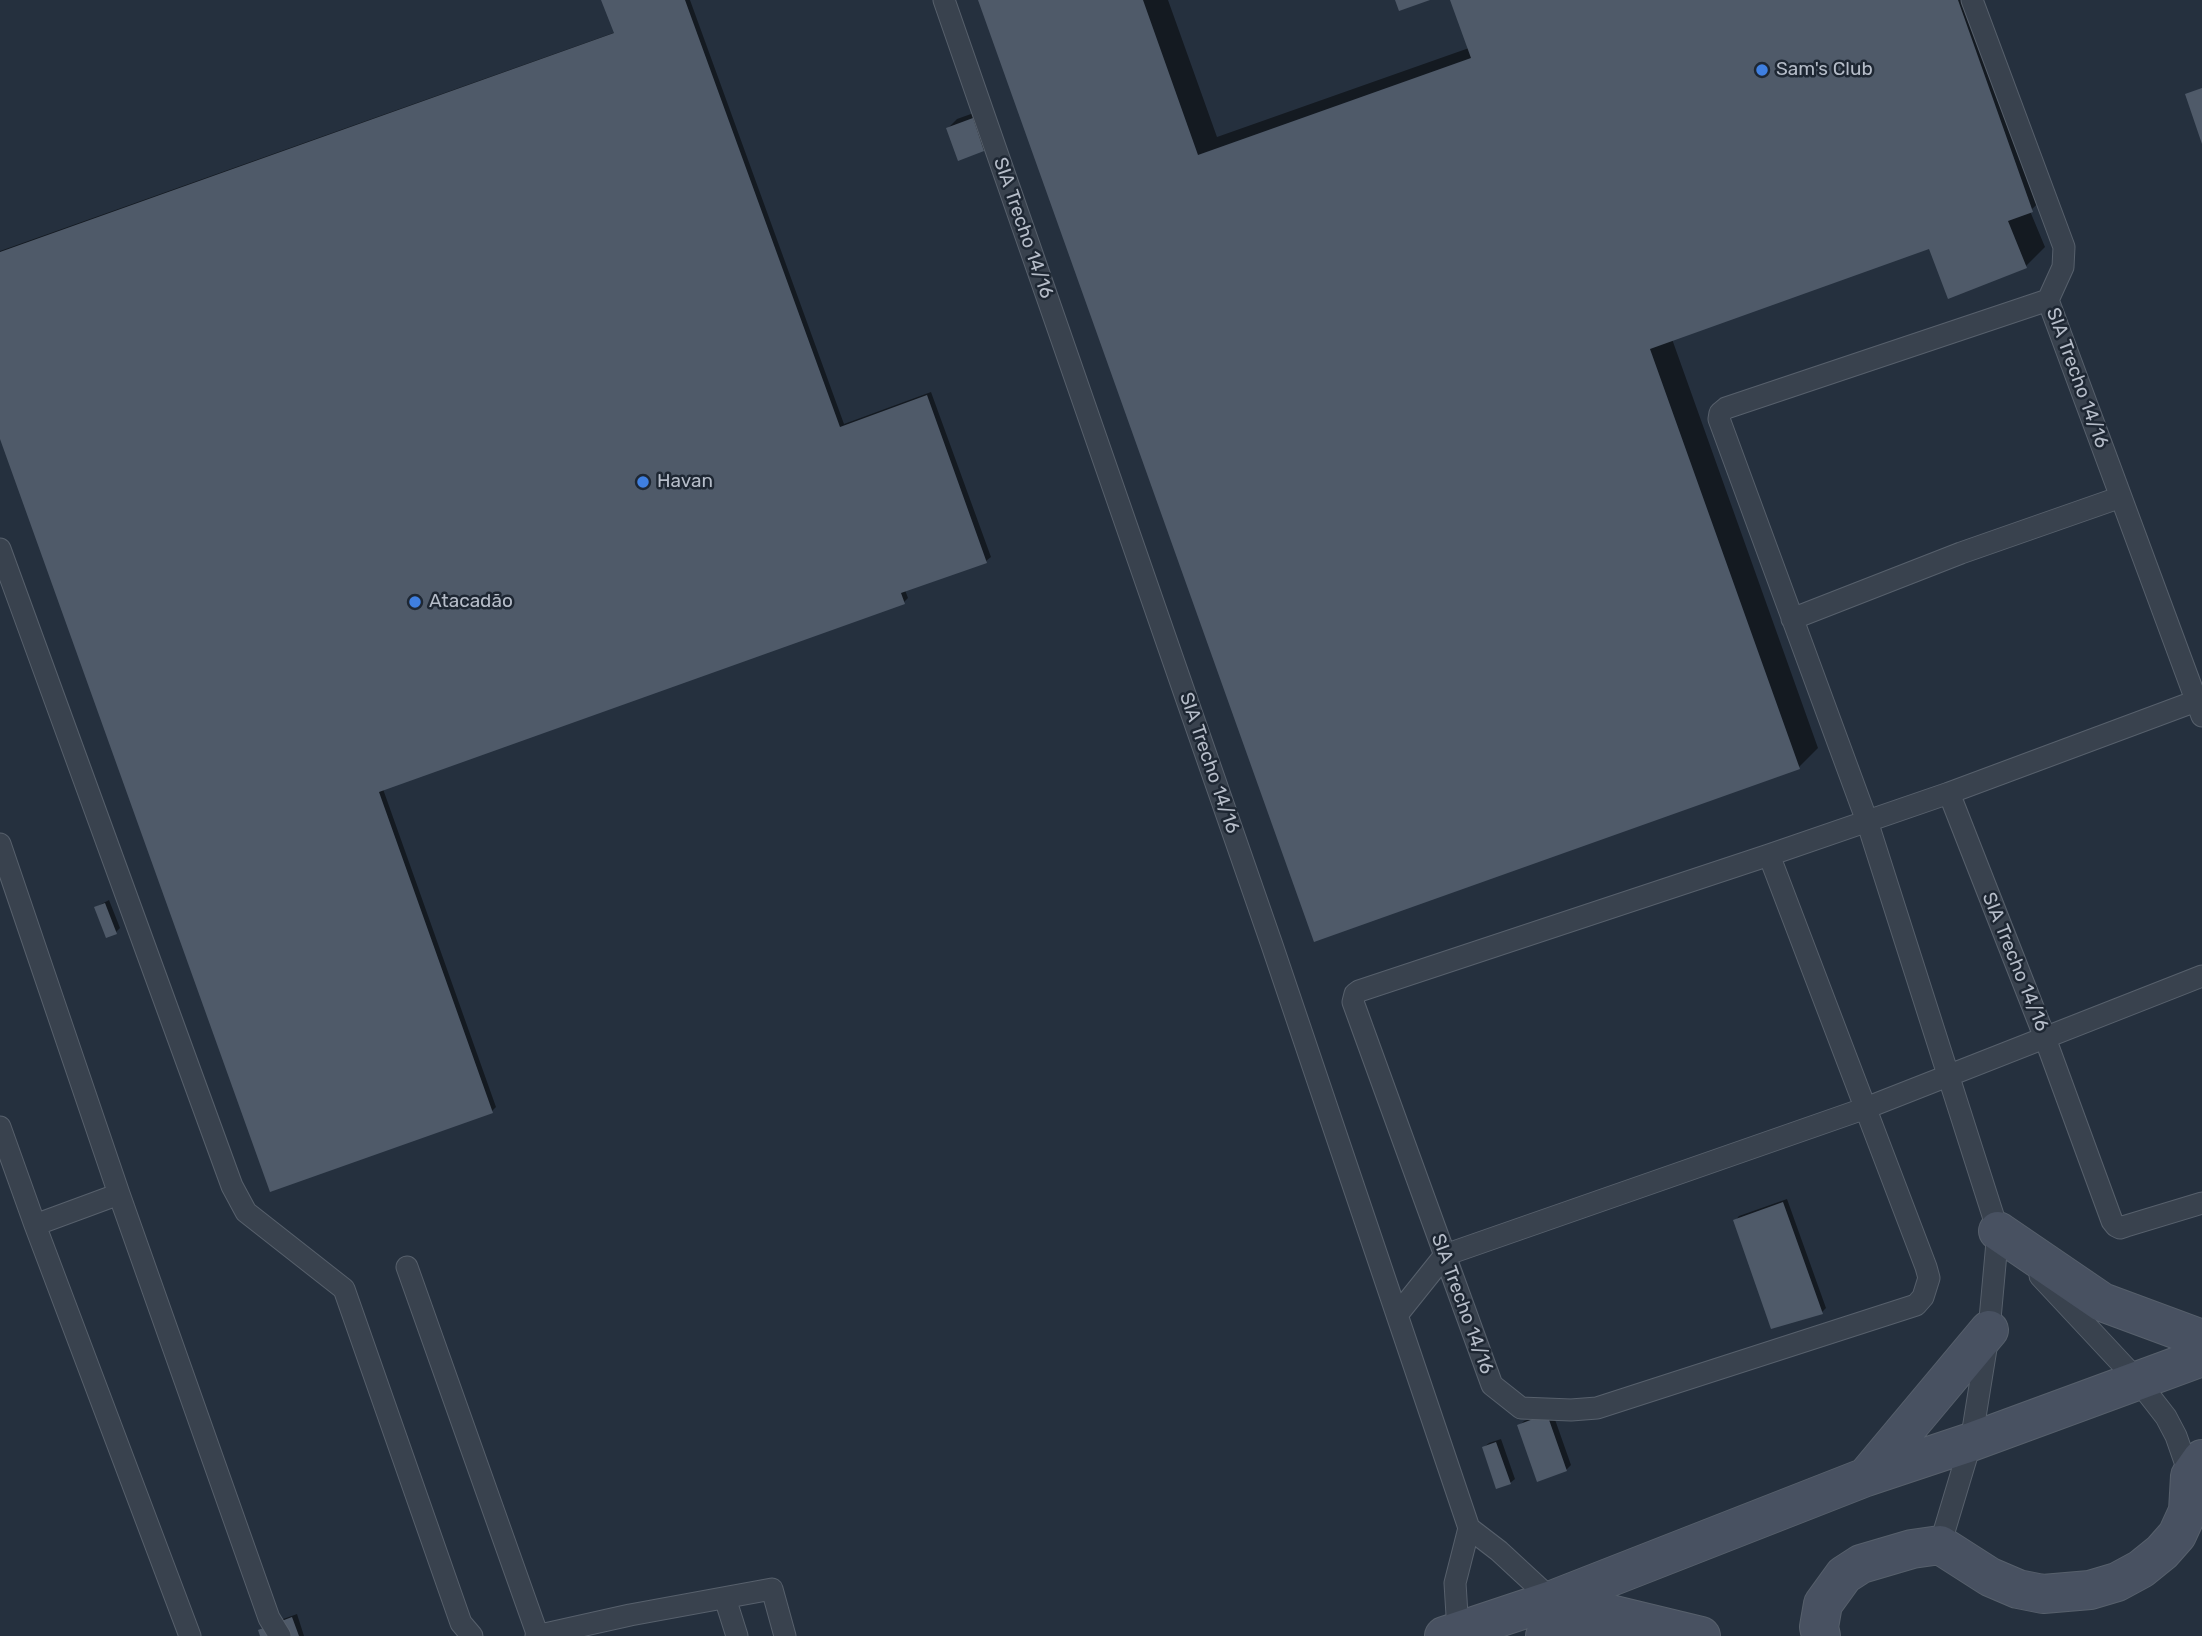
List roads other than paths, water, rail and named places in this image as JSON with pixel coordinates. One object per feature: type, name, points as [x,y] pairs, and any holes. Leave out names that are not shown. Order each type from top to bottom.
[{"type":"main road","points":[[1998,1231],[2102,1303],[2202,1339]]},
{"type":"main road","points":[[1866,1477],[1989,1330]]},
{"type":"main road","points":[[1451,1633],[1552,1600],[1866,1477],[1971,1442],[2202,1357]]},
{"type":"main road","points":[[1821,1636],[1819,1627],[1823,1604],[1844,1576],[1861,1564],[1912,1549],[1940,1545],[1990,1577],[2018,1589],[2043,1594],[2090,1590],[2117,1582],[2141,1569],[2177,1535],[2188,1511],[2196,1467]]},
{"type":"main road","points":[[1552,1600],[1701,1636]]},
{"type":"main road","points":[[1545,1636],[1599,1629],[1632,1636]]},
{"type":"lane","name":"SIA Trecho 14/16","points":[[944,0],[1272,945],[1469,1528]]},
{"type":"lane","name":"SIA Trecho 14/16","points":[[1972,0],[2064,247],[2063,267],[2048,300],[2199,708]]},
{"type":"lane","points":[[1940,1545],[1971,1442],[1989,1330],[1998,1231],[1867,821],[1722,428],[1720,413],[1726,408],[2048,300]]},
{"type":"lane","points":[[1793,619],[1961,553],[2121,497]]},
{"type":"lane","points":[[0,549],[232,1186],[246,1212],[344,1289],[461,1623],[472,1636]]},
{"type":"lane","points":[[1949,793],[2199,708]]},
{"type":"lane","name":"SIA Trecho 14/16","points":[[1769,855],[1926,1266],[1929,1278],[1923,1297],[1916,1306],[1597,1408],[1521,1408],[1492,1385],[1353,1002],[1355,994],[1949,793],[2045,1038],[2112,1221],[2120,1228],[2202,1203]]},
{"type":"lane","points":[[0,844],[269,1618],[280,1636]]},
{"type":"lane","points":[[1398,1315],[1444,1255],[1866,1108],[2202,976]]},
{"type":"lane","points":[[0,1127],[190,1636]]},
{"type":"lane","points":[[35,1225],[120,1194]]},
{"type":"lane","points":[[1998,1231],[2138,1381],[2166,1417],[2196,1467]]},
{"type":"lane","points":[[407,1268],[537,1636],[630,1615],[772,1589],[785,1636]]},
{"type":"lane","points":[[1451,1633],[1455,1583],[1469,1528],[1499,1551],[1552,1600]]},
{"type":"lane","points":[[725,1598],[737,1636]]},
{"type":"place","name":"Sam's Club","points":[[1762,70]]},
{"type":"place","name":"Havan","points":[[643,482]]},
{"type":"place","name":"Atacadão","points":[[415,602]]}]
